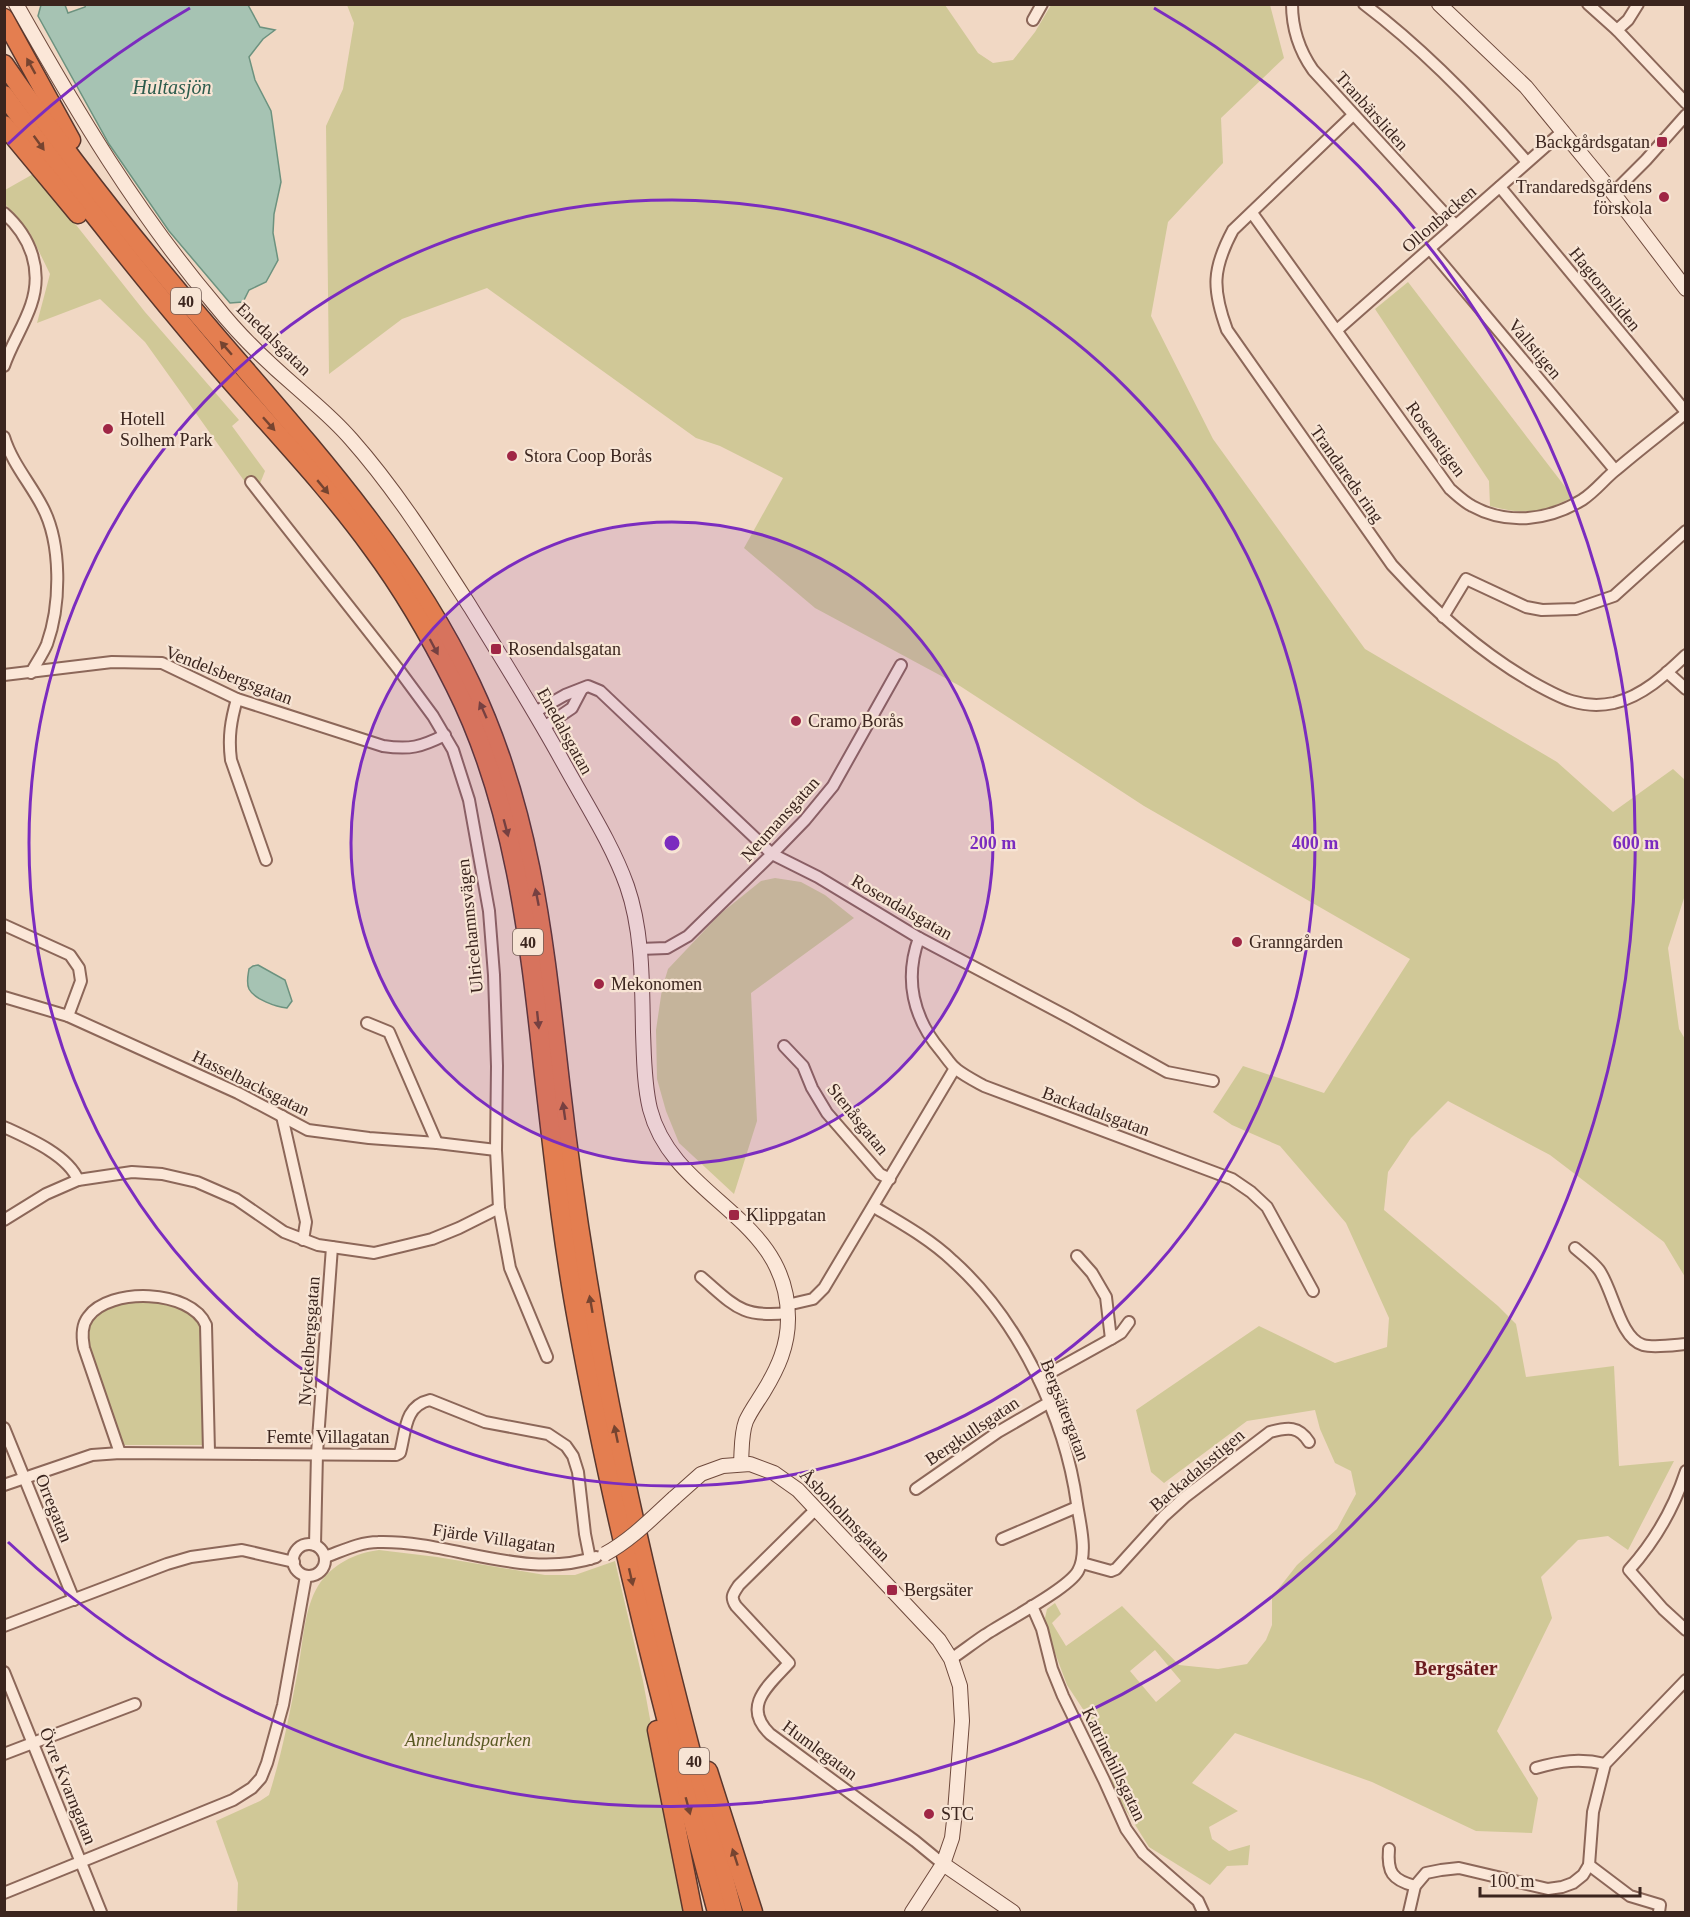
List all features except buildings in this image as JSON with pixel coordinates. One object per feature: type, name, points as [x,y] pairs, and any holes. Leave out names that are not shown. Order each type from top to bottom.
[{"type":"highway","points":[[4,18],[110,210]]},
{"type":"highway","name":"40","points":[[4,64],[110,210],[381,534],[444,631],[490,726],[510,781],[521,821],[539,908],[590,1296],[628,1491],[733,1912]]},
{"type":"highway","name":"40","points":[[4,95],[148,285],[286,442],[369,544],[399,586],[430,638],[474,729],[500,806],[523,909],[535,989],[553,1158],[577,1323],[643,1627],[717,1912]]},
{"type":"highway","points":[[4,125],[86,224],[148,285]]},
{"type":"highway","points":[[656,1610],[687,1700],[713,1790],[753,1912]]},
{"type":"highway","points":[[643,1627],[655,1720],[693,1912]]},
{"type":"street","name":"Enedalsgatan","points":[[16,4],[73,104],[152,226],[218,309],[248,342],[351,438],[396,494],[451,576],[535,712],[615,858],[628,888],[639,950],[645,1076],[655,1125],[672,1155],[702,1187],[761,1241],[772,1255],[781,1275],[788,1309],[787,1335],[782,1359],[745,1425],[741,1463]]},
{"type":"street","points":[[1033,20],[1042,4]]},
{"type":"street","name":"Tranbärsliden","points":[[1292,4],[1296,37],[1306,61],[1455,225]]},
{"type":"street","points":[[1364,4],[1433,61],[1480,108],[1527,162]]},
{"type":"street","points":[[1438,4],[1526,87],[1612,193],[1686,290]]},
{"type":"street","points":[[1588,4],[1617,30],[1686,103]]},
{"type":"street","points":[[1617,30],[1628,20],[1638,4]]},
{"type":"street","name":"Trandareds ring","points":[[1353,115],[1233,231],[1220,254],[1216,282],[1218,306],[1227,330],[1392,565],[1420,596],[1475,645],[1508,668],[1564,700],[1581,704],[1603,705],[1630,698],[1644,690],[1686,655]]},
{"type":"street","points":[[1612,193],[1646,160],[1686,115]]},
{"type":"street","name":"Ollonbacken","points":[[1337,330],[1563,131]]},
{"type":"street","name":"Hagtornsliden","points":[[1500,187],[1686,413]]},
{"type":"street","points":[[4,213],[20,228],[30,245],[36,279],[31,305],[4,366]]},
{"type":"street","name":"Rosenstigen","points":[[1252,213],[1450,489],[1472,506],[1498,516],[1514,519],[1538,518],[1582,500],[1614,470],[1686,413]]},
{"type":"street","name":"Vallstigen","points":[[1430,249],[1614,470]]},
{"type":"street","points":[[4,437],[18,468],[43,507],[56,554],[54,615],[47,643],[31,672]]},
{"type":"street","name":"Ulricehamnsvägen","points":[[251,482],[367,629],[445,735],[453,750],[470,800],[489,911],[494,975],[495,1150],[499,1208],[510,1268],[547,1357]]},
{"type":"street","points":[[1443,617],[1466,579],[1526,607],[1560,611],[1593,604],[1614,596],[1686,531]]},
{"type":"street","name":"Vendelsbergsgatan","points":[[4,675],[112,662],[162,663],[237,699],[383,746],[403,749],[425,745],[445,735]]},
{"type":"street","name":"Neumansgatan","points":[[639,950],[667,948],[687,936],[772,854],[833,786],[901,665]]},
{"type":"street","points":[[1667,672],[1686,689]]},
{"type":"street","name":"Rosendalsgatan","points":[[582,689],[588,686],[600,691],[772,854],[818,877],[919,938],[1167,1072],[1213,1081]]},
{"type":"street","points":[[535,712],[565,695],[582,689]]},
{"type":"street","points":[[544,727],[572,708],[582,689]]},
{"type":"street","points":[[237,699],[230,725],[231,760],[266,861]]},
{"type":"street","points":[[4,924],[70,955],[79,968],[81,981],[68,1016]]},
{"type":"street","name":"Backadalsgatan","points":[[919,938],[912,956],[911,981],[914,1002],[921,1022],[936,1046],[955,1068],[984,1086],[1232,1179],[1267,1207],[1313,1291]]},
{"type":"street","name":"Hasselbacksgatan","points":[[4,997],[68,1016],[238,1093],[308,1130],[495,1150]]},
{"type":"street","points":[[367,1023],[389,1032],[437,1143]]},
{"type":"street","name":"Stenåsgatan","points":[[784,1046],[803,1066],[812,1088],[827,1113],[880,1174],[890,1179]]},
{"type":"street","points":[[701,1277],[734,1305],[754,1314],[788,1309],[813,1299],[824,1288],[874,1207],[955,1068]]},
{"type":"street","points":[[282,1116],[306,1222],[303,1240]]},
{"type":"street","points":[[4,1127],[30,1139],[67,1163],[74,1170],[78,1180]]},
{"type":"street","points":[[4,1220],[46,1194],[78,1180],[132,1172],[162,1174],[197,1182],[236,1199],[284,1232],[303,1240],[374,1253],[432,1239],[499,1208]]},
{"type":"street","name":"Bergsätergatan","points":[[874,1207],[912,1229],[952,1260],[979,1287],[1006,1322],[1039,1380],[1062,1437],[1073,1476],[1082,1563]]},
{"type":"street","name":"Nyckelbergsgatan","points":[[315,1545],[317,1454],[332,1247]]},
{"type":"street","points":[[1575,1248],[1599,1270],[1614,1300],[1624,1328],[1633,1339],[1644,1345],[1686,1344]]},
{"type":"street","points":[[1077,1256],[1092,1273],[1106,1297],[1111,1340]]},
{"type":"street","points":[[120,1453],[84,1348],[82,1334],[86,1319],[95,1309],[110,1302],[136,1297],[159,1296],[179,1302],[196,1311],[203,1317],[206,1325],[209,1452]]},
{"type":"street","points":[[1039,1380],[1111,1340],[1121,1333],[1129,1322]]},
{"type":"street","name":"Femte Villagatan","points":[[4,1485],[92,1455],[209,1452],[396,1455],[400,1453],[407,1418],[412,1410],[422,1402],[430,1400],[485,1422],[548,1434],[566,1446],[573,1456],[578,1472],[590,1559]]},
{"type":"street","name":"Bergkullsgatan","points":[[916,1489],[998,1432],[1048,1403]]},
{"type":"street","name":"Orregatan","points":[[4,1428],[74,1600]]},
{"type":"street","name":"Backadalsstigen","points":[[1082,1563],[1111,1571],[1116,1569],[1164,1516],[1185,1497],[1270,1432],[1279,1429],[1295,1429],[1309,1442]]},
{"type":"street","name":"Åsboholmsgatan","points":[[674,1498],[701,1474],[723,1466],[741,1463],[758,1466],[784,1478],[939,1640],[951,1659],[960,1686],[962,1721],[953,1827],[944,1864],[912,1912]]},
{"type":"street","points":[[1686,1471],[1679,1493],[1657,1534],[1629,1570],[1663,1609],[1686,1630]]},
{"type":"street","name":"Fjärde Villagatan","points":[[325,1557],[353,1547],[377,1542],[401,1543],[537,1565],[567,1565],[605,1554],[619,1546],[644,1527],[674,1498]]},
{"type":"street","points":[[1002,1539],[1077,1508]]},
{"type":"street","name":"Humlegatan","points":[[816,1509],[732,1594],[732,1600],[736,1606],[789,1663],[760,1696],[757,1707],[758,1717],[762,1727],[770,1734],[915,1840],[944,1864]]},
{"type":"street","points":[[304,1545],[315,1545],[325,1557],[320,1572],[313,1576],[306,1576],[298,1571],[294,1562],[296,1552],[304,1545]]},
{"type":"street","points":[[4,1626],[167,1564],[228,1551],[255,1552],[294,1562]]},
{"type":"street","points":[[951,1659],[1076,1575],[1082,1563]]},
{"type":"street","points":[[4,1893],[233,1800],[252,1788],[261,1778],[270,1755],[283,1705],[306,1576]]},
{"type":"street","name":"Katrinehillsgatan","points":[[1032,1606],[1042,1629],[1052,1669],[1063,1696],[1126,1829],[1143,1853],[1198,1901],[1203,1912]]},
{"type":"street","name":"Övre Kvarngatan","points":[[4,1672],[101,1912]]},
{"type":"street","points":[[1409,1912],[1415,1886],[1426,1874],[1459,1868],[1548,1889],[1573,1883],[1583,1875],[1589,1865],[1593,1812],[1605,1764],[1686,1680]]},
{"type":"street","points":[[4,1755],[135,1704]]},
{"type":"street","points":[[1536,1768],[1563,1760],[1588,1760],[1605,1764]]},
{"type":"street","points":[[1389,1849],[1390,1869],[1395,1878],[1402,1883],[1415,1886]]},
{"type":"street","points":[[944,1864],[1013,1912]]},
{"type":"street","points":[[1589,1865],[1630,1896],[1660,1905],[1659,1912]]},
{"type":"green space","points":[[347,5],[945,5],[978,53],[993,63],[1013,60],[1035,32],[1051,5],[1270,5],[1284,58],[1221,118],[1223,163],[1168,222],[1151,316],[1213,439],[1365,649],[1557,762],[1613,812],[1673,769],[1685,780],[1685,895],[1668,948],[1679,1029],[1685,1039],[1685,1277],[1664,1242],[1550,1155],[1448,1101],[1411,1138],[1388,1172],[1384,1210],[1498,1306],[1516,1324],[1526,1377],[1614,1366],[1619,1466],[1674,1461],[1628,1550],[1608,1536],[1578,1540],[1541,1577],[1552,1618],[1497,1731],[1538,1798],[1532,1833],[1476,1831],[1372,1782],[1235,1733],[1192,1783],[1238,1811],[1209,1827],[1212,1839],[1229,1851],[1250,1845],[1248,1865],[1227,1866],[1210,1885],[1149,1847],[1112,1788],[1110,1750],[1067,1685],[1048,1634],[1045,1618],[1047,1609],[1055,1603],[1061,1614],[1052,1623],[1066,1646],[1122,1606],[1179,1665],[1218,1669],[1247,1664],[1266,1640],[1272,1625],[1272,1597],[1297,1565],[1337,1529],[1356,1494],[1351,1471],[1335,1463],[1320,1429],[1315,1410],[1247,1421],[1164,1483],[1151,1472],[1136,1410],[1259,1326],[1335,1363],[1387,1347],[1389,1318],[1346,1223],[1280,1146],[1232,1125],[1213,1112],[1243,1066],[1324,1093],[1410,959],[1144,806],[960,686],[815,608],[744,548],[783,478],[720,446],[696,438],[487,288],[402,319],[329,374],[326,126],[343,89],[354,23]],"holes":[[[1155,1650],[1181,1681],[1156,1702],[1130,1671]]]},
{"type":"green space","points":[[35,173],[145,312],[239,420],[232,426],[265,471],[255,496],[145,342],[100,299],[37,323],[50,274],[30,233],[5,204],[5,190]]},
{"type":"green space","points":[[1408,282],[1573,497],[1541,510],[1523,512],[1490,506],[1489,481],[1375,309]]},
{"type":"green space","points":[[775,878],[801,882],[825,895],[854,918],[751,993],[757,1121],[734,1194],[679,1143],[666,1111],[657,1079],[656,1030],[662,989],[668,969],[720,914],[761,881]]},
{"type":"green space","points":[[158,1299],[193,1313],[202,1327],[205,1445],[122,1445],[88,1348],[91,1321],[98,1313],[119,1303]]},
{"type":"green space","name":"Annelundsparken","points":[[379,1550],[545,1575],[575,1575],[615,1561],[643,1681],[675,1855],[688,1912],[237,1912],[238,1883],[216,1821],[269,1795],[289,1717],[307,1616],[318,1586],[330,1572],[345,1561]]},
{"type":"water","name":"Hultasjön","points":[[86,4],[248,5],[260,27],[275,30],[263,39],[249,57],[255,80],[271,111],[281,182],[274,214],[273,233],[278,260],[266,282],[249,290],[243,302],[230,303],[169,231],[109,144],[38,16],[41,5],[65,5],[68,13],[85,7]]},
{"type":"water","points":[[258,965],[285,980],[292,1001],[287,1008],[266,1002],[255,996],[249,989],[247,981],[249,969]]},
{"type":"place","name":"Backgårdsgatan","points":[[1662,142]]},
{"type":"place","name":"Trandaredsgårdens förskola","points":[[1664,197]]},
{"type":"place","name":"Hotell Solhem Park","points":[[108,429]]},
{"type":"place","name":"Stora Coop Borås","points":[[512,456]]},
{"type":"place","name":"Rosendalsgatan","points":[[496,649]]},
{"type":"place","name":"Cramo Borås","points":[[796,721]]},
{"type":"place","name":"Granngården","points":[[1237,942]]},
{"type":"place","name":"Mekonomen","points":[[599,984]]},
{"type":"place","name":"Klippgatan","points":[[734,1215]]},
{"type":"place","name":"Bergsäter","points":[[892,1590]]},
{"type":"place","name":"STC","points":[[929,1814]]},
{"type":"district","name":"Bergsäter","points":[[1456,1668]]}]
